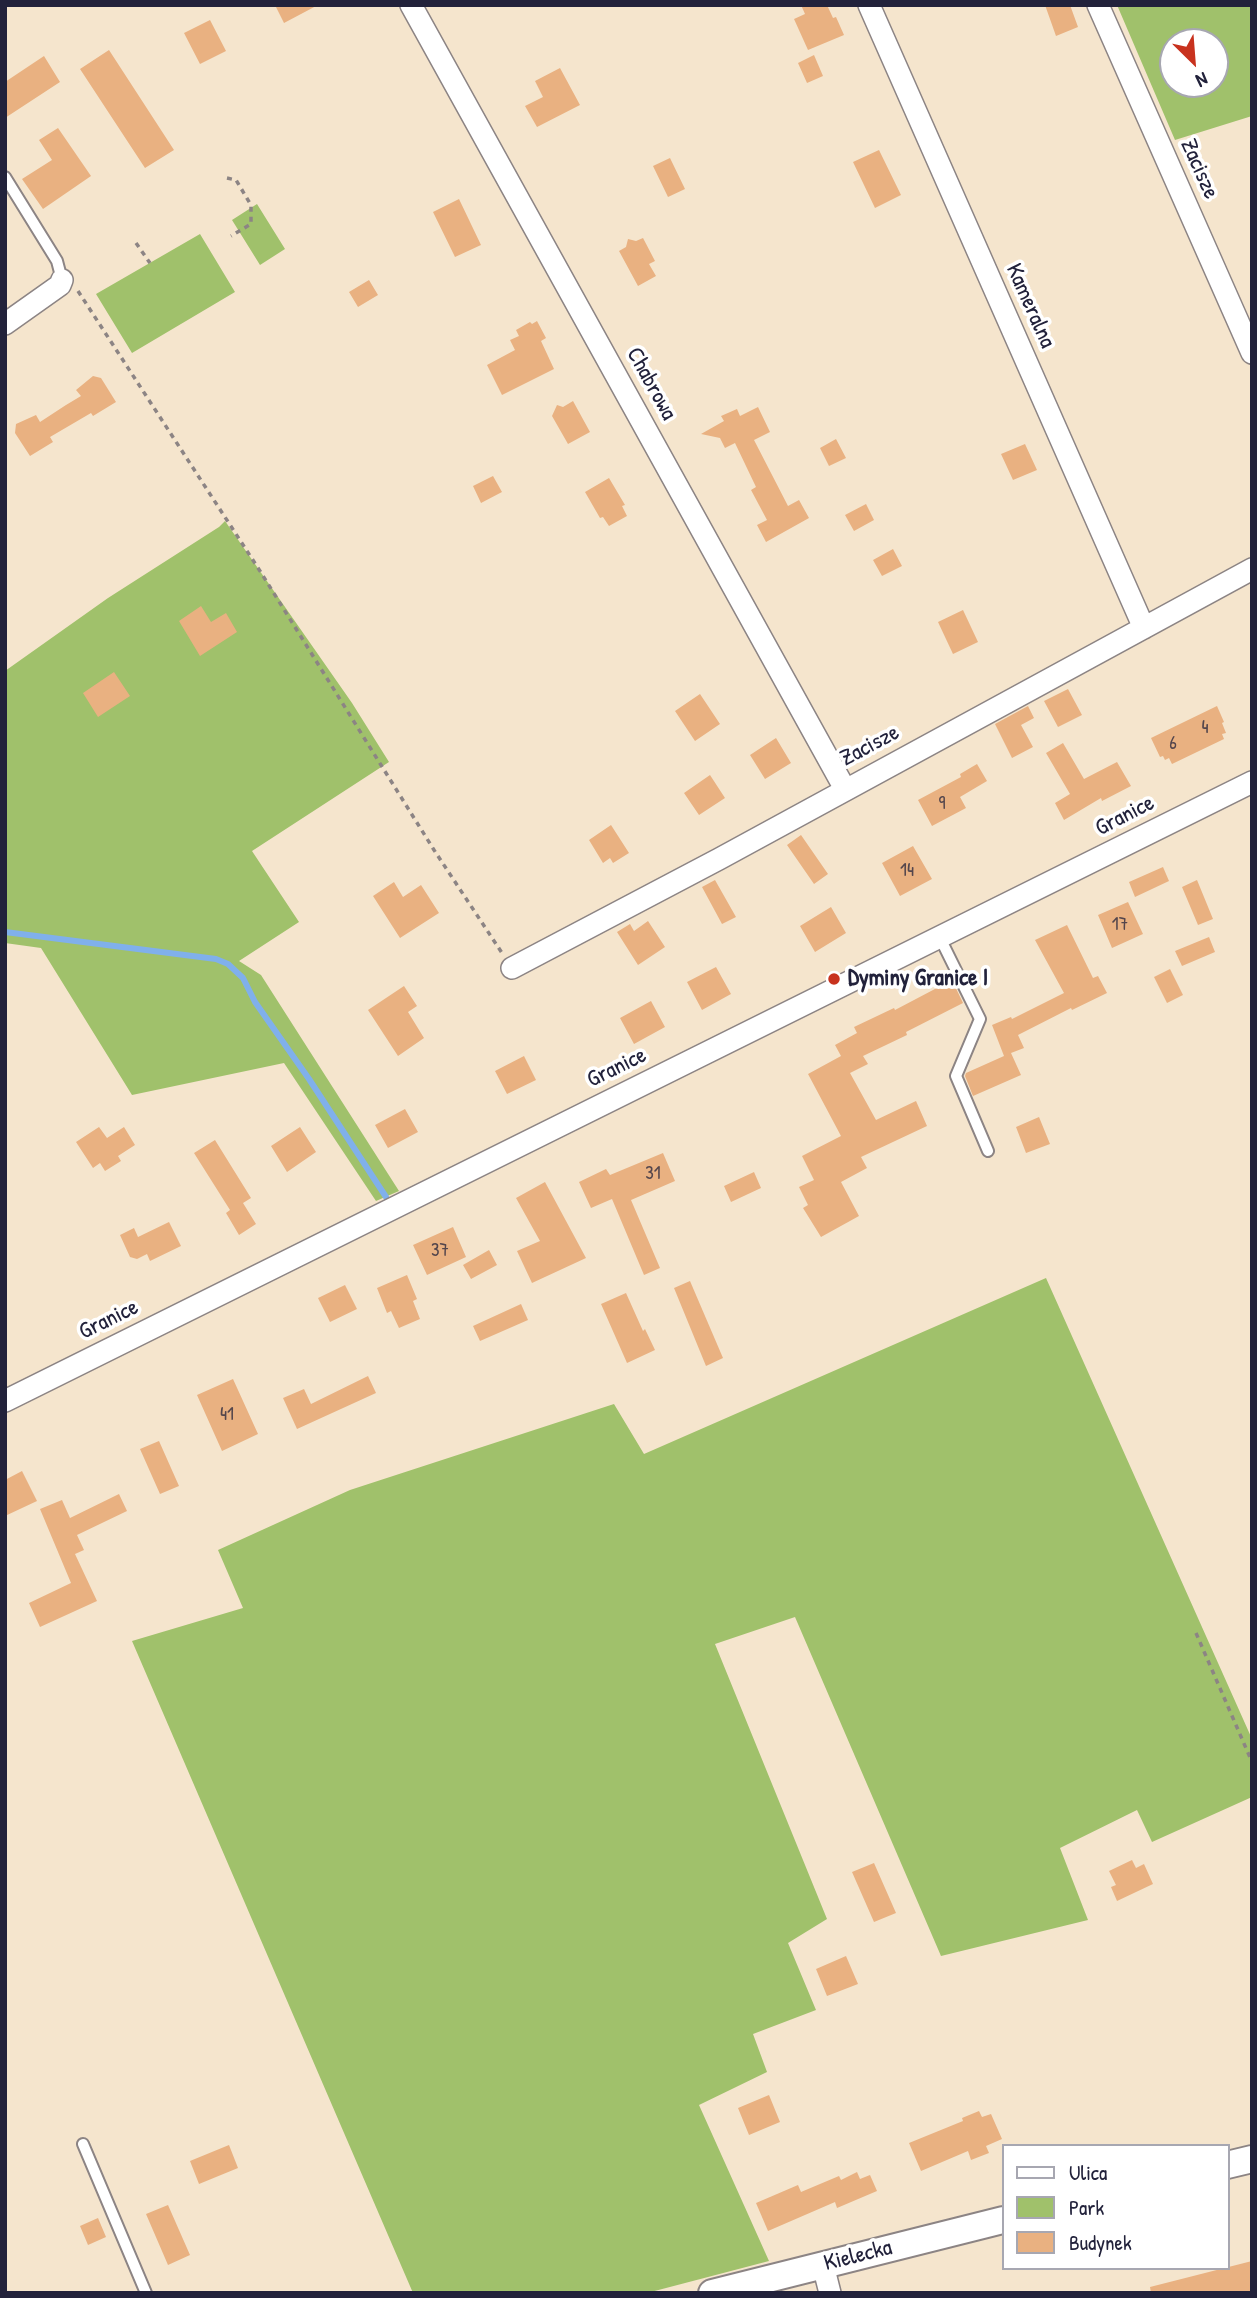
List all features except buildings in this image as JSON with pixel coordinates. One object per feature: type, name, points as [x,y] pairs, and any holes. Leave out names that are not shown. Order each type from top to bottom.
[{"type":"street","name":"Chabrowa","points":[[411,5],[845,789]]},
{"type":"street","name":"Kameralna","points":[[869,5],[1144,628]]},
{"type":"street","name":"Zacisze","points":[[1098,5],[1252,353]]},
{"type":"street","points":[[5,324],[60,285],[69,285]]},
{"type":"street","name":"Zacisze","points":[[512,968],[719,859],[1252,569]]},
{"type":"street","name":"Granice","points":[[5,1401],[1252,782]]},
{"type":"street","points":[[1229,2165],[1252,2159]]},
{"type":"street","name":"Kielecka","points":[[712,2293],[1002,2220]]},
{"type":"street","points":[[823,2265],[830,2293]]},
{"type":"lane","points":[[5,177],[69,285]]},
{"type":"lane","points":[[940,938],[980,1019],[956,1076],[988,1151]]},
{"type":"lane","points":[[83,2144],[146,2293]]},
{"type":"path","points":[[227,178],[236,180],[251,205],[251,224],[231,236]]},
{"type":"path","points":[[136,243],[150,263]]},
{"type":"path","points":[[69,285],[260,571],[434,850],[512,968]]},
{"type":"path","points":[[1196,1633],[1252,1762]]},
{"type":"green space","points":[[1117,5],[1252,5],[1252,116],[1175,140]]},
{"type":"green space","points":[[257,204],[285,249],[260,265],[232,220]]},
{"type":"green space","points":[[200,234],[235,292],[132,353],[96,294]]},
{"type":"green space","points":[[225,521],[352,703],[389,762],[252,851],[299,922],[239,961],[261,975],[399,1191],[376,1201],[284,1063],[132,1095],[41,948],[5,943],[5,671],[108,598]]},
{"type":"green space","points":[[1046,1278],[1252,1739],[1252,1797],[1152,1842],[1137,1810],[1060,1848],[1088,1920],[941,1956],[795,1617],[715,1644],[827,1919],[788,1943],[816,2010],[753,2034],[767,2072],[699,2105],[769,2261],[647,2293],[413,2293],[132,1641],[243,1608],[218,1550],[350,1490],[614,1404],[644,1454]]},
{"type":"waterway","points":[[5,932],[216,959],[228,964],[243,978],[255,1002],[386,1197]]},
{"type":"place","name":"Dyminy Granice I","points":[[834,979]]}]
